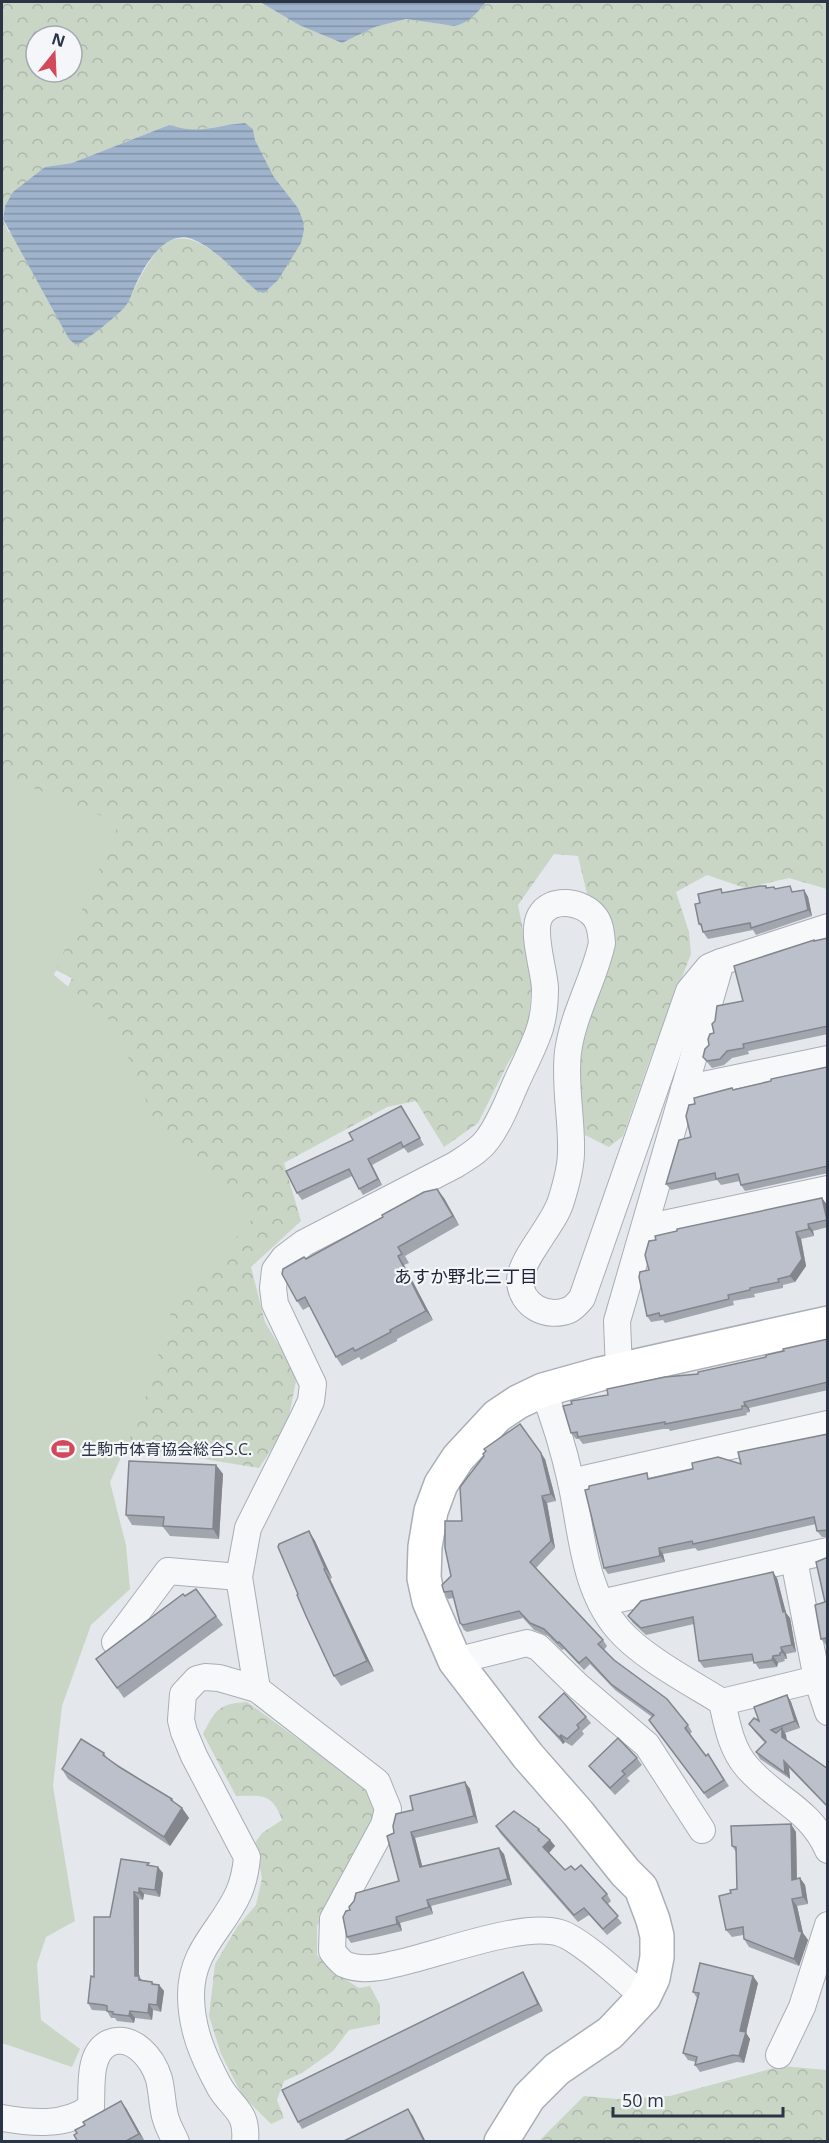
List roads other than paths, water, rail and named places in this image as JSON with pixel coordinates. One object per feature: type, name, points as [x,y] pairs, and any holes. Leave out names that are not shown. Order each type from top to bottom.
[{"type":"street","points":[[257,1689],[239,1577],[248,1528],[307,1409],[313,1384],[275,1304],[273,1288],[275,1270],[284,1258],[304,1243],[455,1165],[477,1151],[489,1138],[504,1112],[540,1029],[545,1006],[536,927],[540,915],[561,903],[573,903],[586,909],[600,927],[602,944],[569,1048],[567,1071],[571,1151],[570,1166],[561,1203],[520,1277],[521,1292],[530,1304],[543,1312],[559,1313],[572,1310],[582,1298],[689,991],[709,968],[721,962],[828,927]]},
{"type":"street","points":[[619,1370],[617,1321],[721,962]]},
{"type":"street","points":[[684,1089],[828,1059]]},
{"type":"street","points":[[645,1227],[828,1189]]},
{"type":"street","points":[[501,2142],[529,2097],[557,2069],[610,2033],[644,1997],[653,1978],[657,1957],[657,1936],[641,1888],[528,1756],[455,1661],[429,1601],[424,1578],[430,1511],[441,1484],[471,1443],[497,1416],[518,1402],[543,1390],[619,1370],[828,1323]]},
{"type":"street","points":[[543,1390],[553,1415],[571,1482],[585,1562],[601,1603],[618,1629],[644,1652],[722,1702],[733,1745],[745,1766],[766,1787],[798,1809],[816,1827],[828,1850]]},
{"type":"street","points":[[571,1482],[828,1424]]},
{"type":"street","points":[[601,1603],[828,1551]]},
{"type":"street","points":[[794,1560],[817,1679],[828,1712]]},
{"type":"street","points":[[115,1641],[168,1571],[239,1577]]},
{"type":"street","points":[[455,1661],[527,1643],[537,1647],[578,1686],[647,1745],[702,1830]]},
{"type":"street","points":[[244,2142],[246,2128],[239,2112],[220,2088],[197,2041],[192,2010],[191,1992],[194,1971],[203,1948],[238,1894],[245,1874],[247,1857],[194,1756],[184,1732],[181,1719],[183,1694],[197,1679],[219,1678],[257,1689],[377,1782],[388,1809],[384,1825],[333,1919],[332,1951],[344,1964],[358,1968],[377,1968],[517,1932],[538,1930],[559,1933],[576,1941],[644,1997]]},
{"type":"street","points":[[722,1702],[817,1679]]},
{"type":"street","points":[[779,2055],[802,2007],[828,1925]]},
{"type":"street","points":[[2,2118],[29,2122],[66,2120],[81,2115],[91,2107],[93,2066],[98,2052],[106,2044],[118,2040],[130,2043],[145,2052],[159,2078],[165,2118],[176,2142]]},
{"type":"water","points":[[260,2],[486,2],[472,17],[459,25],[406,19],[375,27],[342,43],[299,25]]},
{"type":"water","points":[[245,123],[253,129],[255,140],[274,177],[298,208],[303,221],[304,230],[301,243],[278,280],[264,293],[257,291],[218,255],[201,243],[182,237],[174,239],[165,244],[151,258],[124,308],[76,345],[69,339],[3,219],[5,206],[13,192],[45,167],[72,163],[169,125],[200,129]]},
{"type":"place","name":"生駒市体育協会総合S.C.","points":[[63,1449]]},
{"type":"district","name":"あすか野北三丁目","points":[[466,1276]]}]
